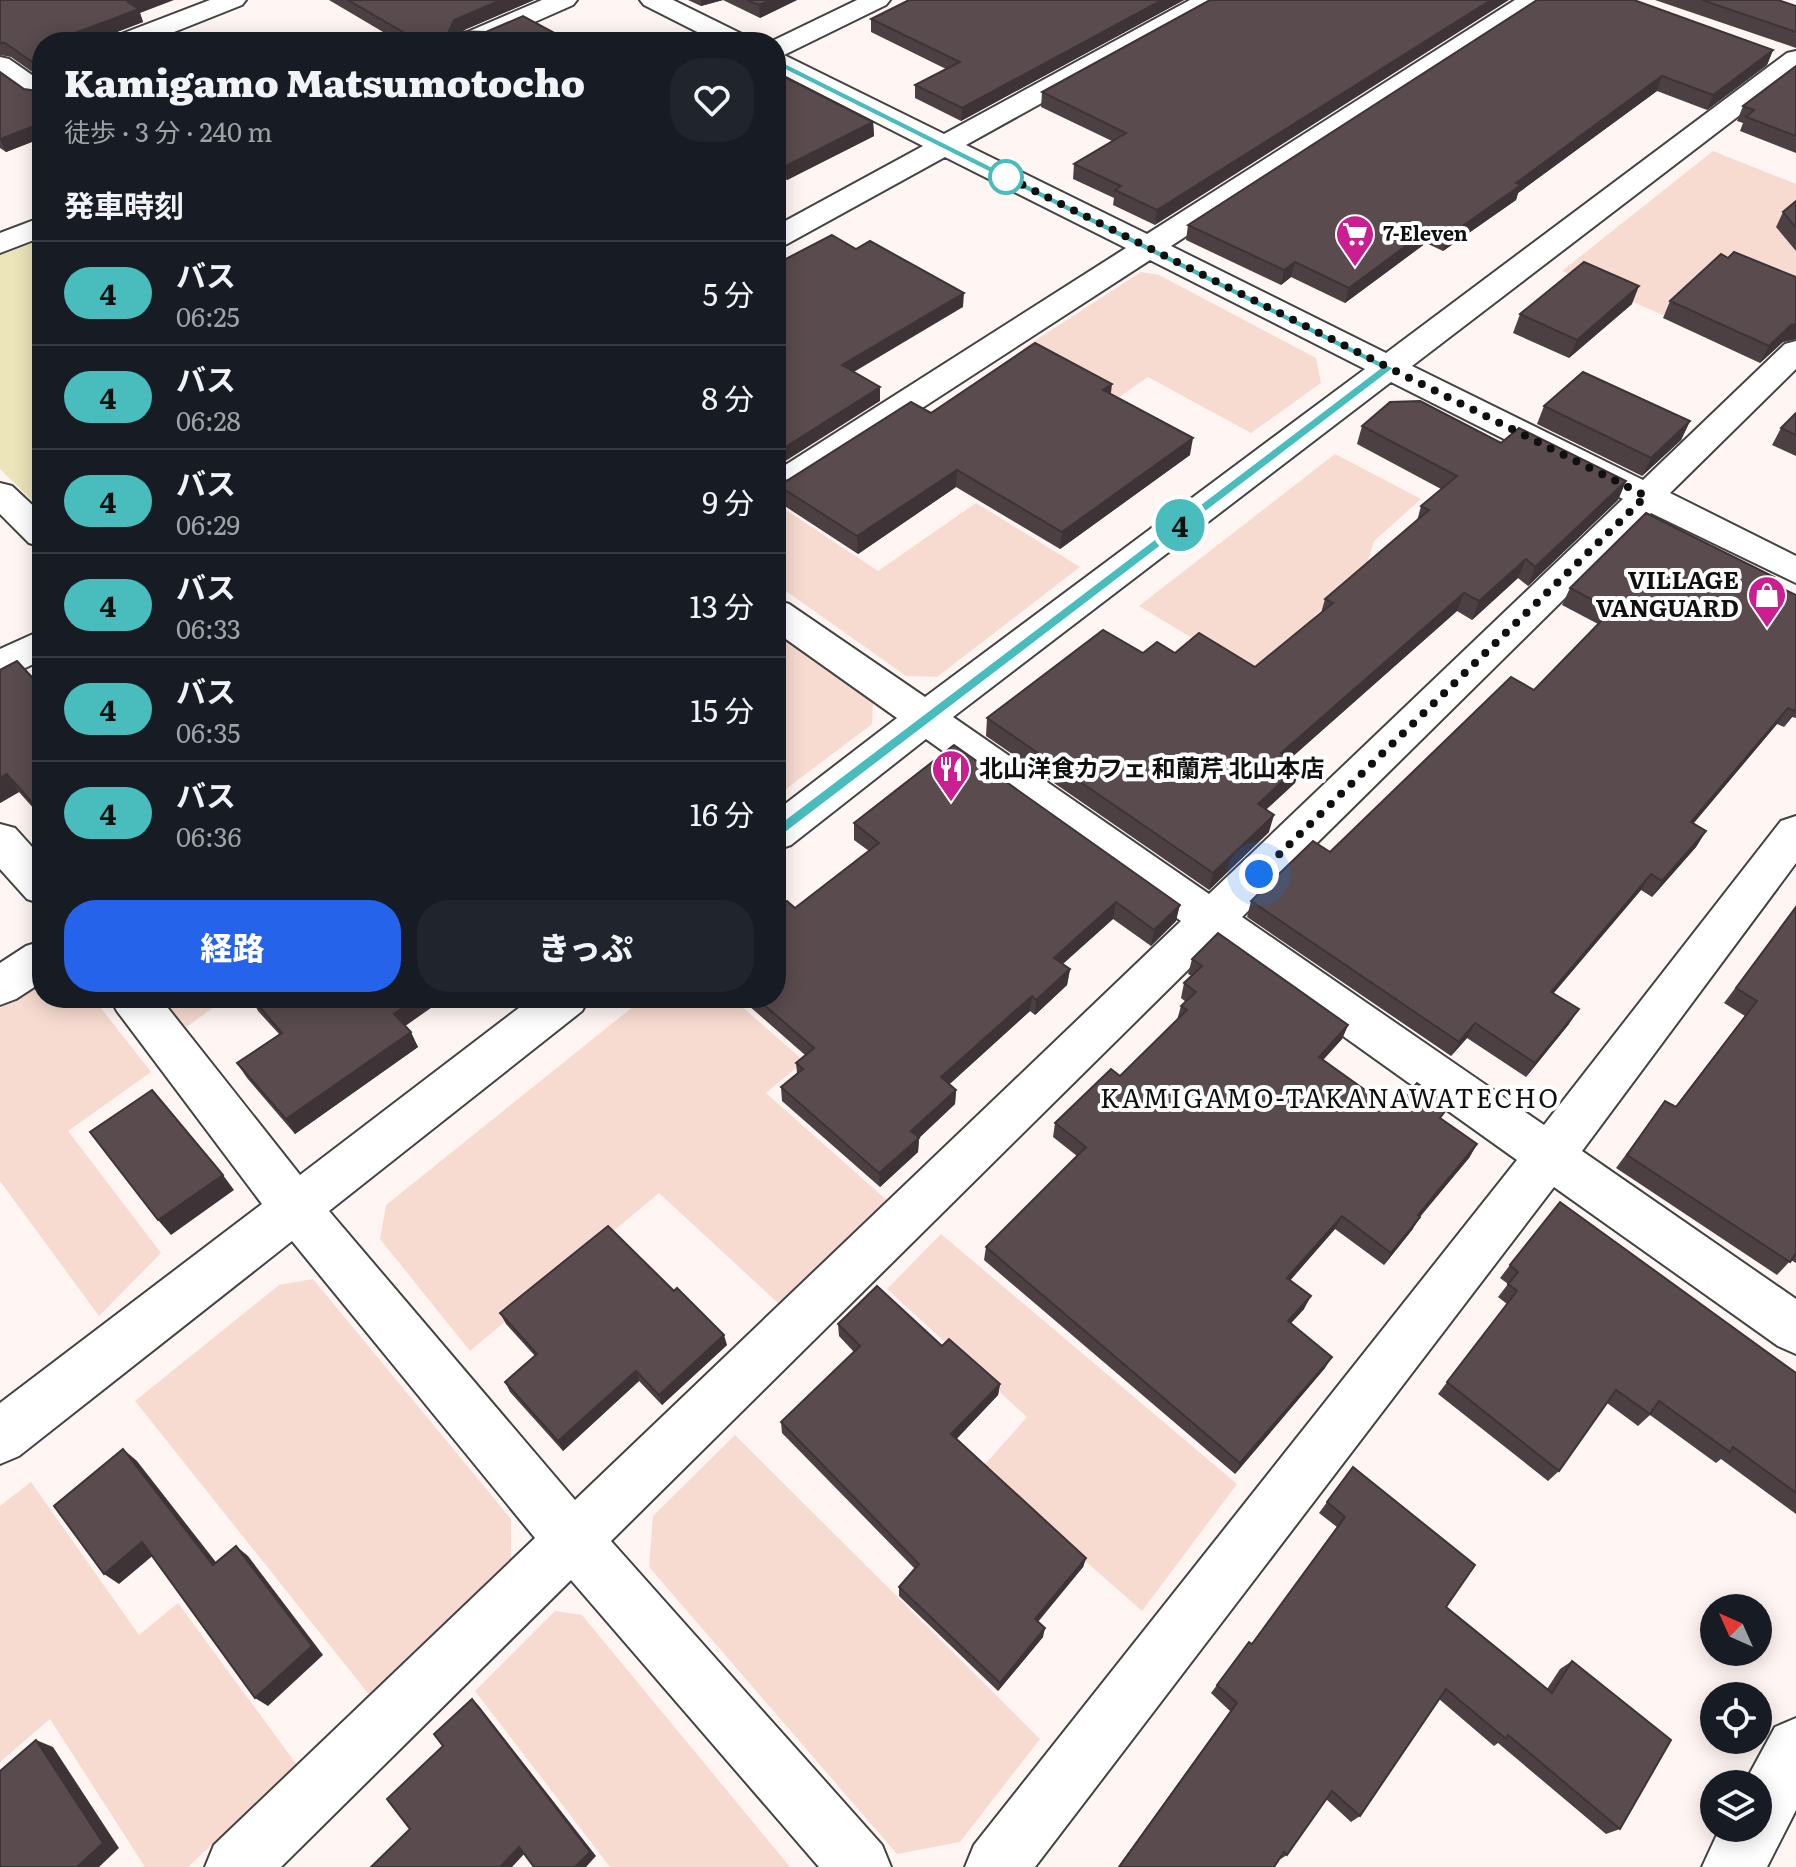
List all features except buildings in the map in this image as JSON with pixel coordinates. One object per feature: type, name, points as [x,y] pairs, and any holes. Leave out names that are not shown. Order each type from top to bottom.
[{"type":"street","points":[[151,32],[233,0]]},
{"type":"street","points":[[490,32],[564,0]]},
{"type":"street","points":[[653,0],[717,32]]},
{"type":"street","points":[[786,44],[877,0]]},
{"type":"street","points":[[786,233],[1209,0]]},
{"type":"street","points":[[786,481],[1532,0]]},
{"type":"street","points":[[1765,51],[1795,61]]},
{"type":"street","points":[[786,826],[926,717],[1795,61]]},
{"type":"street","points":[[0,65],[27,85]]},
{"type":"street","points":[[786,66],[1796,571]]},
{"type":"street","points":[[0,244],[32,230]]},
{"type":"street","points":[[236,1867],[1796,351]]},
{"type":"street","points":[[0,494],[32,525]]},
{"type":"street","points":[[786,620],[1796,1329]]},
{"type":"street","points":[[0,666],[32,648]]},
{"type":"street","points":[[996,1867],[1550,1155],[1796,832]]},
{"type":"street","points":[[0,840],[32,876]]},
{"type":"street","points":[[0,986],[32,965]]},
{"type":"street","points":[[141,1008],[296,1209],[572,1539],[860,1867]]},
{"type":"street","points":[[0,1437],[553,1008]]},
{"type":"street","points":[[1772,1793],[1796,1748]]},
{"type":"street","points":[[1733,1867],[1746,1842]]},
{"type":"shaded area","points":[[1713,151],[1796,184],[1796,296],[1719,264],[1663,315],[1562,271]]},
{"type":"shaded area","points":[[32,239],[32,500],[0,469],[0,253]]},
{"type":"shaded area","points":[[1141,272],[1159,275],[1316,358],[1321,383],[1251,433],[1148,377],[1115,400],[1022,349]]},
{"type":"shaded area","points":[[1335,454],[1421,499],[1374,541],[1364,573],[1314,616],[1317,623],[1257,677],[1139,606]]},
{"type":"shaded area","points":[[976,503],[1080,567],[937,677],[906,676],[786,591],[786,510],[878,571]]},
{"type":"shaded area","points":[[786,639],[873,702],[872,724],[786,789]]},
{"type":"shaded area","points":[[32,987],[32,1008],[101,1008],[151,1072],[68,1131],[161,1253],[99,1316],[0,1181],[0,1008]]},
{"type":"shaded area","points":[[170,1008],[213,1008],[186,1027]]},
{"type":"shaded area","points":[[632,1008],[743,1008],[804,1061],[766,1093],[890,1203],[778,1303],[659,1193],[470,1351],[380,1239],[386,1205]]},
{"type":"shaded area","points":[[941,1234],[1237,1484],[1142,1611],[981,1469],[1027,1417],[887,1289]]},
{"type":"shaded area","points":[[313,1279],[511,1519],[511,1559],[371,1697],[135,1401],[279,1285]]},
{"type":"shaded area","points":[[735,1435],[1040,1739],[960,1842],[897,1854],[649,1567],[653,1516]]},
{"type":"shaded area","points":[[31,1482],[139,1635],[178,1603],[297,1765],[188,1867],[145,1867],[50,1719],[0,1762],[0,1506]]},
{"type":"shaded area","points":[[555,1611],[582,1615],[790,1867],[610,1867],[475,1691]]},
{"type":"bus line","name":"4","points":[[786,67],[1388,368],[786,826]]},
{"type":"place","name":"7-Eleven","points":[[1355,268]]},
{"type":"place","name":"VILLAGE VANGUARD","points":[[1767,629]]},
{"type":"place","name":"北山洋食カフェ 和蘭芹 北山本店","points":[[951,803]]},
{"type":"district","name":"KAMIGAMO-TAKANAWATECHO","points":[[1330,1099]]},
{"type":"route","points":[[1006,177],[995,171],[1646,496],[1259,874]]}]
